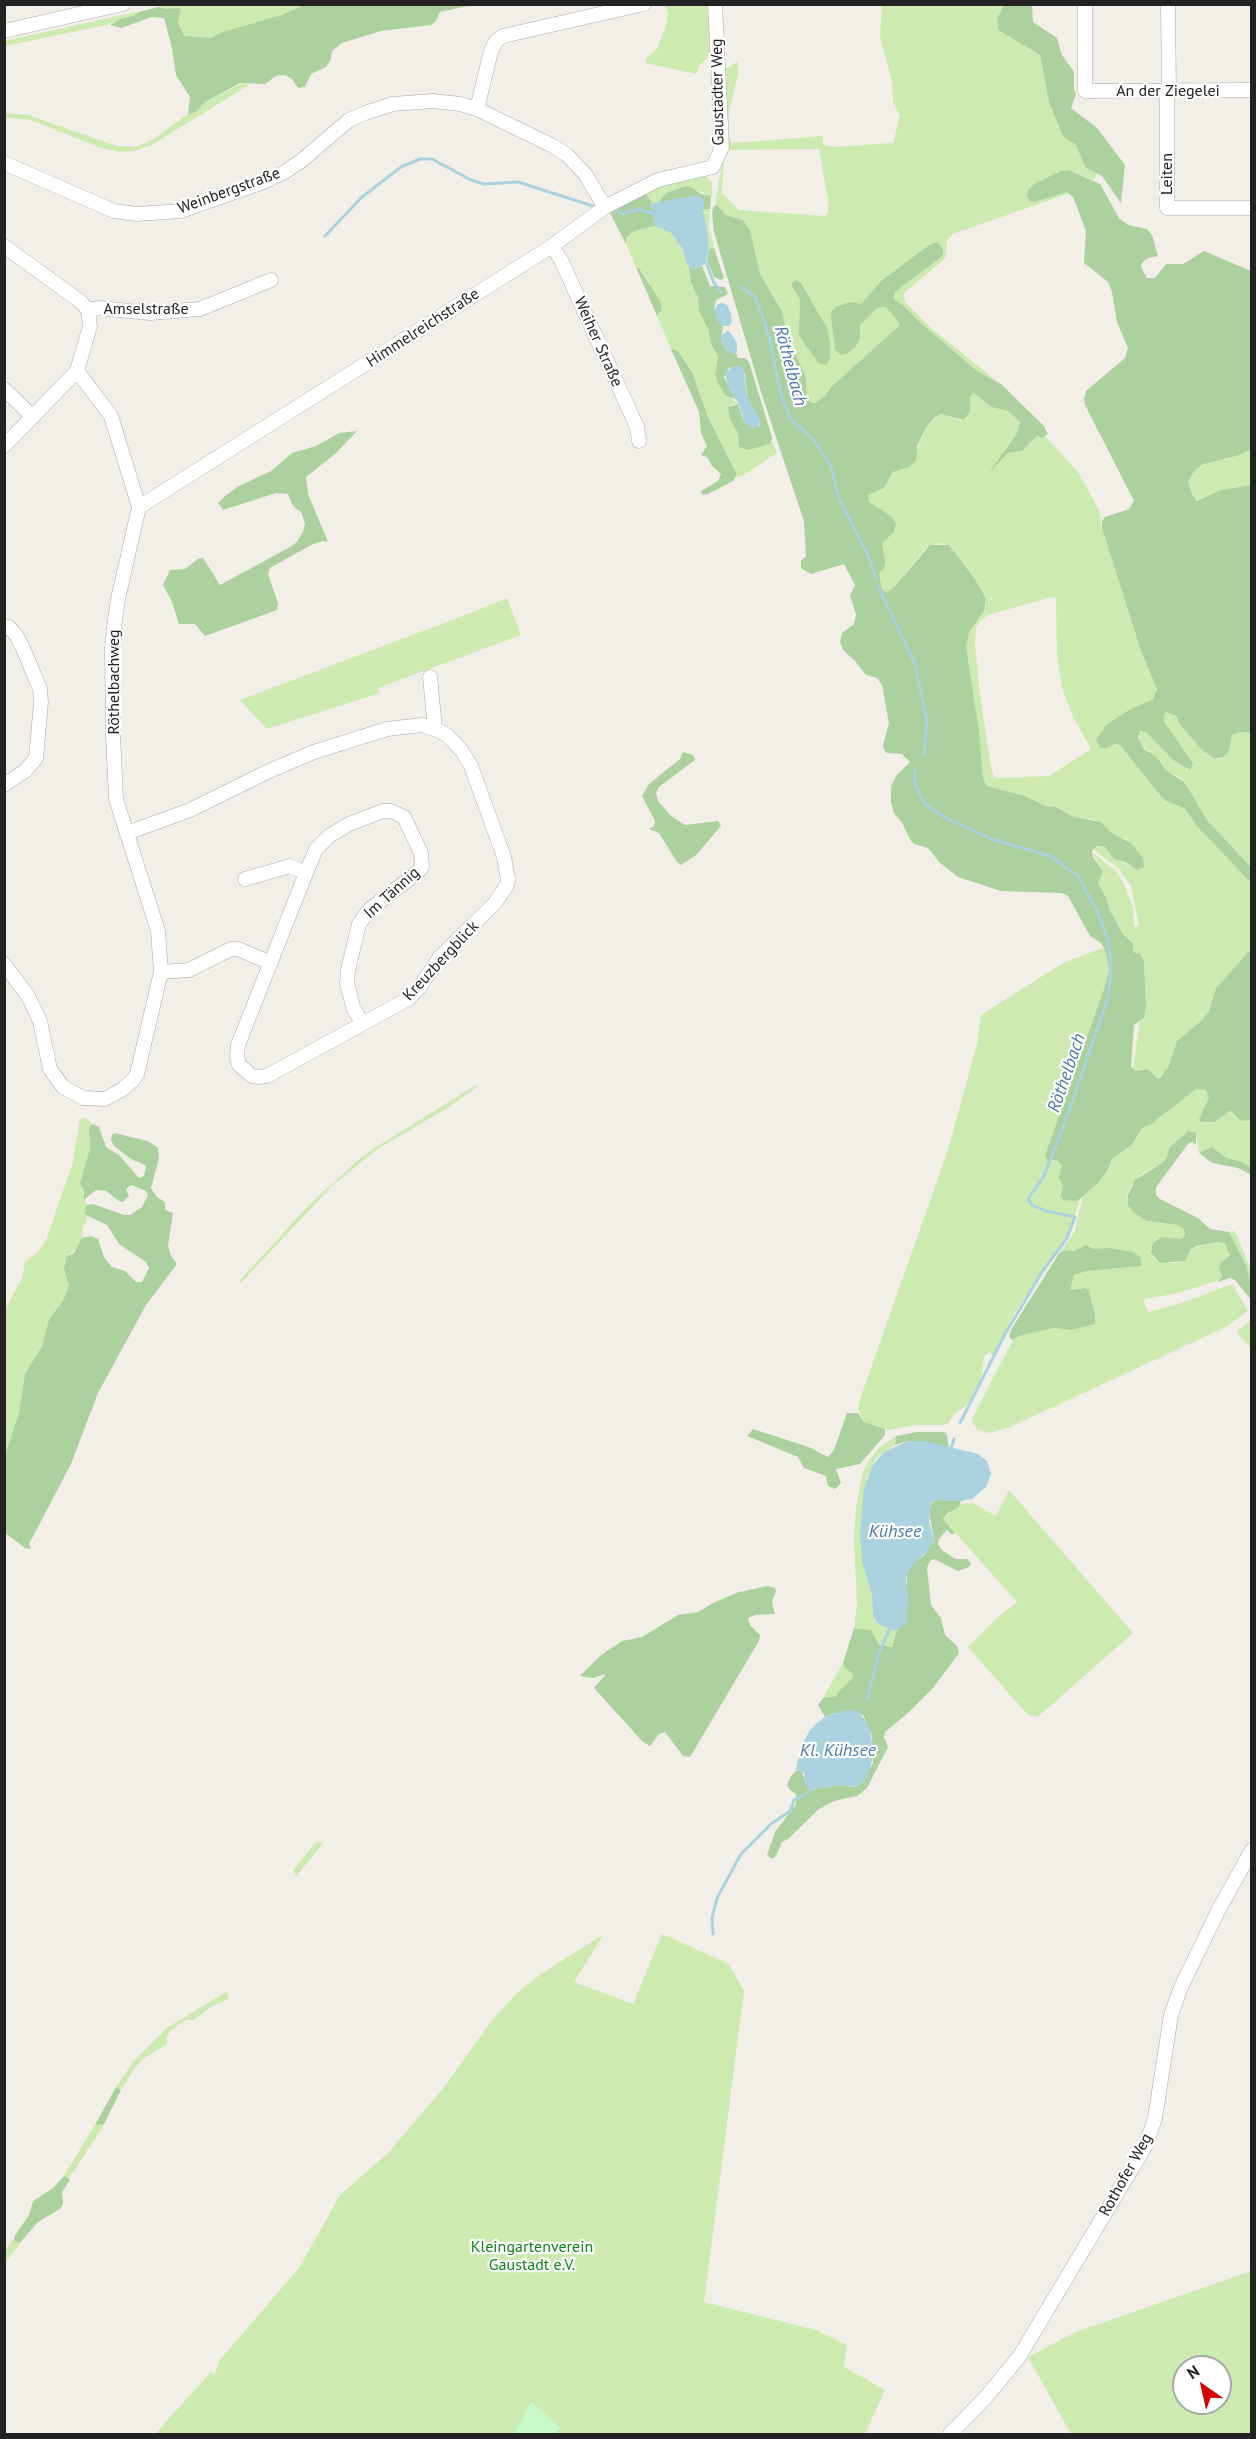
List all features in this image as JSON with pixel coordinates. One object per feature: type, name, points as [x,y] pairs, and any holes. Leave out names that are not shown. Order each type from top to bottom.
[{"type":"street","points":[[4,31],[123,4]]},
{"type":"street","points":[[477,109],[491,51],[496,41],[502,36],[644,4]]},
{"type":"street","name":"An der Ziegelei","points":[[1085,4],[1085,91],[1251,90]]},
{"type":"street","points":[[1168,4],[1168,91]]},
{"type":"street","name":"Gaustadter Weg","points":[[713,167],[722,147],[716,10]]},
{"type":"street","name":"Leiten","points":[[1168,91],[1167,208],[1251,208]]},
{"type":"street","name":"Weinbergstraße","points":[[4,163],[114,211],[159,213],[190,208],[283,173],[301,161],[349,120],[365,112],[413,102],[460,104],[477,109],[567,155],[585,174],[605,207]]},
{"type":"street","name":"Himmelreichstraße","points":[[139,507],[552,246],[605,207],[658,180],[713,167]]},
{"type":"street","name":"Amselstraße","points":[[4,246],[81,302],[88,310],[90,326],[77,371]]},
{"type":"street","name":"Weiher Straße","points":[[552,246],[561,260],[637,427],[639,441]]},
{"type":"street","name":"Amselstraße","points":[[88,310],[99,308],[150,312],[200,309],[271,280]]},
{"type":"street","points":[[4,446],[77,371]]},
{"type":"street","name":"Röthelbachweg","points":[[4,964],[28,996],[40,1021],[47,1059],[56,1078],[72,1094],[84,1098],[105,1099],[123,1089],[137,1074],[161,972],[158,931],[116,799],[112,649],[118,599],[139,507],[111,416],[77,371]]},
{"type":"street","points":[[4,389],[33,417]]},
{"type":"street","points":[[4,626],[9,627],[22,646],[40,689],[41,702],[36,759],[25,771],[4,785]]},
{"type":"street","points":[[126,833],[190,810],[269,771],[336,744],[387,729],[422,725],[435,729],[430,677]]},
{"type":"street","name":"Kreuzbergblick","points":[[271,963],[238,1045],[238,1062],[246,1072],[260,1077],[267,1076],[362,1023],[398,1006],[413,994],[440,957],[495,903],[507,885],[504,857],[471,766],[454,742],[435,729]]},
{"type":"street","name":"Im Tännig","points":[[271,963],[316,849],[329,836],[349,824],[383,811],[391,811],[404,818],[421,853],[422,867],[370,909],[359,924],[348,970],[348,984],[353,1007],[362,1023]]},
{"type":"street","points":[[245,879],[290,866],[306,873]]},
{"type":"street","points":[[161,972],[189,970],[231,949],[238,949],[271,963]]},
{"type":"street","name":"Rothofer Weg","points":[[950,2434],[986,2397],[1019,2357],[1146,2145],[1155,2118],[1171,2015],[1181,1987],[1251,1850]]},
{"type":"green space","points":[[169,4],[304,5],[209,39],[184,36],[178,22],[181,9],[159,7]]},
{"type":"green space","points":[[1004,4],[1032,5],[1033,22],[1057,38],[1062,55],[1074,72],[1076,94],[1071,108],[1097,128],[1125,165],[1121,203],[1102,176],[1086,168],[1075,144],[1064,137],[1061,132],[1049,102],[1040,55],[998,30],[997,19]]},
{"type":"green space","points":[[304,5],[473,5],[440,12],[436,21],[431,25],[381,31],[342,43],[332,51],[331,59],[326,67],[311,74],[305,87],[298,88],[291,78],[284,75],[276,76],[265,84],[240,83],[205,102],[197,111],[188,115],[190,97],[176,75],[164,18],[152,17],[121,28],[110,25],[120,19],[136,15],[138,12],[159,7],[177,8],[181,9],[178,22],[184,36],[211,38]]},
{"type":"green space","points":[[664,5],[709,5],[710,55],[700,65],[696,74],[645,63],[647,57],[657,49],[667,22],[668,12]]},
{"type":"green space","points":[[882,5],[1004,5],[997,19],[998,30],[1040,55],[1049,102],[1075,144],[1086,168],[1097,173],[1094,180],[1069,170],[1057,172],[1036,183],[1026,196],[1027,199],[1035,202],[1064,192],[1070,193],[953,234],[947,241],[946,258],[903,296],[906,303],[932,329],[997,381],[976,370],[894,299],[895,292],[943,254],[943,249],[929,245],[881,281],[861,304],[842,304],[833,309],[835,349],[840,355],[850,352],[860,335],[859,325],[877,308],[888,309],[900,325],[831,387],[825,396],[811,403],[807,396],[806,378],[787,333],[779,305],[760,274],[750,230],[743,220],[726,215],[718,206],[715,206],[724,151],[725,67],[728,68],[738,61],[738,74],[729,112],[729,136],[732,143],[823,136],[823,144],[832,147],[893,143],[900,116],[893,103],[892,81],[880,37]],"holes":[[[819,149],[828,200],[828,213],[825,216],[739,210],[722,193],[724,161],[729,150]]]},
{"type":"green space","points":[[138,13],[136,15],[107,25],[5,46],[4,41]]},
{"type":"green space","points":[[243,83],[249,85],[150,146],[133,151],[119,152],[101,148],[31,120],[5,117],[4,113],[28,115],[117,146],[136,147],[152,140],[185,116],[195,112],[205,102]]},
{"type":"green space","points":[[1069,170],[1100,184],[1119,218],[1128,225],[1147,229],[1152,235],[1158,256],[1148,258],[1142,263],[1141,267],[1147,278],[1155,278],[1166,264],[1183,264],[1204,251],[1251,271],[1251,450],[1204,464],[1195,470],[1188,482],[1197,501],[1221,490],[1251,485],[1251,733],[1239,732],[1232,735],[1229,751],[1223,757],[1215,759],[1203,751],[1181,726],[1176,716],[1166,712],[1164,722],[1192,762],[1190,770],[1173,760],[1146,732],[1140,731],[1138,737],[1144,749],[1157,757],[1166,770],[1184,782],[1207,820],[1251,867],[1251,883],[1197,826],[1184,808],[1166,801],[1159,794],[1120,745],[1100,748],[1096,740],[1106,725],[1129,710],[1153,699],[1157,689],[1141,651],[1102,528],[1102,521],[1105,517],[1129,509],[1134,501],[1084,399],[1086,391],[1125,358],[1128,348],[1117,322],[1108,282],[1084,263],[1086,231],[1073,197],[1067,192],[1035,202],[1030,201],[1026,196],[1029,189],[1036,183],[1060,171]]},
{"type":"green space","points":[[700,175],[705,176],[712,183],[712,197],[686,186],[668,192],[658,203],[653,203],[642,190]]},
{"type":"green space","points":[[686,186],[701,194],[711,196],[710,209],[702,209],[703,205],[692,196],[658,203],[666,193]]},
{"type":"green space","points":[[642,190],[653,203],[651,204],[655,214],[655,226],[634,231],[626,238],[626,244],[609,211]]},
{"type":"green space","points":[[717,205],[726,215],[743,220],[750,230],[760,274],[781,309],[787,333],[806,378],[807,396],[811,403],[825,396],[831,387],[900,325],[888,309],[877,308],[860,325],[860,339],[856,346],[847,354],[840,355],[835,349],[832,325],[831,313],[835,307],[850,302],[861,304],[881,281],[929,245],[938,242],[943,249],[940,258],[895,292],[894,299],[976,370],[1001,384],[1044,426],[1048,434],[1042,438],[1037,436],[1022,451],[1008,453],[987,475],[1016,435],[1020,422],[1008,411],[991,407],[974,393],[970,397],[970,412],[963,420],[941,414],[935,417],[927,426],[917,446],[916,461],[909,467],[893,472],[884,488],[868,495],[869,502],[892,517],[896,524],[894,532],[882,543],[885,561],[884,568],[879,573],[882,589],[887,593],[895,586],[930,545],[949,545],[975,579],[986,599],[984,611],[969,633],[966,646],[979,730],[983,778],[987,786],[1025,796],[1046,806],[1056,807],[1074,817],[1101,822],[1112,833],[1131,843],[1143,858],[1144,867],[1137,870],[1125,862],[1114,859],[1104,846],[1097,846],[1092,851],[1093,857],[1103,871],[1098,883],[1107,899],[1109,909],[1123,934],[1133,943],[1133,952],[1140,954],[1144,962],[1146,1006],[1144,1018],[1134,1025],[1131,1067],[1136,1071],[1148,1069],[1158,1079],[1161,1077],[1168,1067],[1177,1041],[1202,1020],[1209,1011],[1216,988],[1251,949],[1251,1120],[1241,1121],[1229,1111],[1215,1122],[1201,1122],[1199,1119],[1209,1097],[1205,1090],[1196,1089],[1153,1123],[1142,1128],[1132,1145],[1112,1159],[1108,1170],[1099,1182],[1080,1199],[1064,1200],[1060,1196],[1063,1186],[1059,1178],[1062,1165],[1056,1160],[1047,1160],[1045,1155],[1104,989],[1109,970],[1105,950],[1101,943],[1090,936],[1068,896],[1061,893],[1001,891],[958,877],[940,863],[928,848],[911,841],[894,813],[891,803],[891,786],[896,776],[910,762],[902,754],[887,753],[884,750],[883,745],[889,723],[882,685],[877,678],[866,675],[844,651],[840,642],[842,633],[854,624],[856,615],[850,595],[855,585],[844,564],[811,574],[801,568],[801,561],[806,556],[804,521],[761,392],[714,232],[712,213],[713,207]]},
{"type":"green space","points":[[702,209],[710,209],[709,227],[714,246],[711,249],[709,249]]},
{"type":"green space","points":[[655,226],[671,233],[684,253],[702,318],[718,356],[715,375],[717,382],[722,390],[738,404],[730,405],[737,431],[737,441],[749,450],[772,441],[777,453],[744,475],[737,477],[708,417],[692,372],[680,353],[671,349],[657,316],[660,314],[649,282],[636,267],[626,244],[626,238],[634,231]]},
{"type":"green space","points":[[714,248],[724,278],[721,280],[714,277],[707,260],[709,249]]},
{"type":"green space","points":[[688,266],[694,269],[702,266],[710,286],[725,287],[728,294],[716,300],[714,310],[723,327],[721,340],[726,349],[733,354],[736,353],[738,358],[745,358],[749,362],[772,437],[771,443],[749,450],[739,447],[737,431],[730,419],[728,407],[738,404],[743,419],[760,426],[760,423],[747,396],[745,374],[740,366],[729,368],[724,377],[735,399],[725,395],[717,382],[715,375],[718,356],[699,311],[698,297],[691,283]]},
{"type":"green space","points":[[636,267],[639,268],[660,301],[662,310],[657,316]]},
{"type":"green space","points":[[796,280],[801,283],[827,328],[830,359],[826,365],[818,363],[799,335],[800,300],[791,284]]},
{"type":"green space","points":[[671,349],[678,351],[692,372],[708,417],[737,475],[733,481],[708,494],[702,495],[701,491],[718,481],[721,474],[712,466],[707,457],[701,455],[707,446],[701,433],[699,412]]},
{"type":"green space","points":[[974,393],[991,407],[1008,411],[1020,422],[1016,435],[987,475],[1008,453],[1022,451],[1037,436],[1046,437],[1078,472],[1099,510],[1102,528],[1141,651],[1157,689],[1156,696],[1100,748],[1120,745],[1159,794],[1166,801],[1184,808],[1197,826],[1251,883],[1251,949],[1216,988],[1209,1011],[1202,1020],[1177,1041],[1166,1071],[1158,1079],[1148,1069],[1136,1071],[1133,1069],[1140,1021],[1144,1018],[1146,1006],[1144,962],[1132,952],[1132,941],[1123,934],[1109,909],[1107,899],[1098,883],[1103,871],[1092,852],[1116,871],[1124,884],[1133,908],[1134,927],[1139,926],[1131,886],[1119,869],[1093,849],[1104,846],[1111,856],[1137,870],[1143,858],[1127,840],[1112,833],[1096,820],[1074,817],[1057,807],[1046,806],[1025,796],[987,786],[983,778],[979,730],[966,646],[969,633],[986,606],[986,599],[975,579],[949,545],[939,543],[927,547],[895,586],[887,593],[884,593],[882,589],[879,573],[882,543],[892,517],[872,505],[867,495],[884,488],[893,472],[909,467],[927,426],[938,415],[946,415],[961,421],[970,409],[970,397]],"holes":[[[1051,597],[1056,598],[1057,654],[1062,688],[1073,717],[1091,749],[1049,776],[996,778],[991,766],[980,695],[975,644],[976,627],[988,615]]]},
{"type":"green space","points":[[357,431],[335,454],[306,477],[308,494],[328,542],[313,544],[270,568],[268,574],[278,603],[277,610],[205,636],[195,624],[179,624],[172,602],[163,585],[170,570],[185,569],[203,558],[220,585],[290,547],[297,542],[303,532],[305,523],[301,512],[293,506],[288,494],[276,493],[223,510],[218,503],[239,486],[271,471],[292,453],[316,446],[339,433]]},
{"type":"green space","points":[[1251,450],[1251,485],[1221,490],[1201,500],[1194,499],[1188,482],[1195,470],[1208,462],[1227,459]]},
{"type":"green space","points":[[507,598],[521,635],[378,688],[380,693],[267,729],[240,700],[460,617]]},
{"type":"green space","points":[[1166,712],[1176,716],[1181,726],[1203,751],[1215,759],[1220,759],[1229,751],[1232,735],[1239,732],[1251,733],[1251,867],[1207,820],[1181,778],[1166,770],[1160,760],[1141,745],[1138,733],[1144,730],[1173,760],[1189,770],[1188,755],[1170,734],[1164,722]]},
{"type":"green space","points":[[683,752],[693,755],[695,760],[659,787],[656,793],[658,801],[670,815],[685,825],[718,821],[721,826],[696,855],[681,865],[659,833],[649,829],[654,826],[655,821],[642,796],[649,784],[680,759]]},
{"type":"green space","points":[[1102,948],[1105,950],[1109,970],[1104,989],[1045,1155],[1050,1161],[1056,1160],[1062,1165],[1063,1186],[1060,1193],[1062,1198],[1076,1201],[1080,1199],[1071,1229],[1014,1314],[994,1356],[989,1352],[984,1357],[981,1378],[967,1405],[953,1415],[949,1423],[915,1425],[888,1430],[864,1422],[858,1409],[861,1396],[948,1150],[977,1044],[981,1015],[1063,963]]},
{"type":"green space","points":[[476,1085],[478,1086],[446,1109],[379,1148],[332,1186],[241,1283],[239,1281],[309,1205],[357,1161]]},
{"type":"green space","points":[[1203,1088],[1209,1097],[1199,1119],[1201,1121],[1211,1123],[1229,1111],[1241,1121],[1251,1120],[1251,1167],[1227,1158],[1214,1148],[1199,1153],[1196,1133],[1183,1134],[1179,1141],[1169,1148],[1167,1158],[1162,1163],[1142,1174],[1130,1187],[1127,1198],[1134,1213],[1147,1221],[1177,1225],[1184,1229],[1185,1235],[1179,1240],[1161,1237],[1155,1241],[1152,1255],[1156,1260],[1172,1263],[1183,1262],[1193,1247],[1219,1242],[1227,1246],[1230,1255],[1221,1263],[1220,1280],[1174,1294],[1145,1299],[1144,1303],[1149,1312],[1232,1284],[1248,1311],[1226,1327],[1010,1427],[989,1433],[978,1430],[972,1423],[973,1417],[1013,1340],[1022,1335],[1055,1328],[1095,1324],[1090,1292],[1082,1288],[1070,1290],[1073,1275],[1079,1272],[1142,1266],[1127,1251],[1095,1249],[1089,1246],[1074,1251],[1060,1252],[1074,1233],[1083,1196],[1108,1171],[1112,1159],[1132,1146],[1142,1128],[1159,1119],[1196,1089]]},
{"type":"green space","points":[[85,1118],[93,1124],[89,1130],[90,1149],[87,1163],[81,1178],[86,1205],[84,1214],[88,1217],[77,1248],[64,1263],[69,1284],[63,1301],[49,1319],[42,1346],[25,1374],[19,1413],[5,1455],[5,1310],[22,1278],[25,1262],[39,1251],[46,1240],[73,1162],[80,1119]]},
{"type":"green space","points":[[93,1124],[99,1127],[106,1147],[119,1155],[139,1178],[144,1176],[145,1165],[131,1159],[114,1146],[111,1140],[112,1135],[114,1133],[148,1141],[158,1148],[159,1158],[151,1188],[157,1197],[165,1202],[165,1210],[173,1213],[168,1246],[177,1264],[146,1305],[98,1393],[71,1464],[29,1544],[31,1549],[25,1548],[5,1533],[5,1455],[19,1413],[25,1374],[42,1346],[49,1319],[63,1301],[69,1285],[64,1269],[66,1257],[74,1253],[82,1238],[91,1236],[98,1239],[104,1257],[112,1267],[125,1271],[136,1282],[142,1282],[149,1268],[146,1262],[119,1244],[107,1225],[84,1214],[86,1205],[93,1204],[130,1215],[142,1207],[148,1195],[146,1191],[131,1185],[126,1189],[129,1196],[123,1202],[106,1191],[96,1190],[84,1200],[84,1190],[80,1183],[90,1149],[89,1127]]},
{"type":"green space","points":[[1188,1131],[1196,1133],[1196,1145],[1192,1142],[1188,1144],[1156,1187],[1156,1195],[1198,1218],[1210,1229],[1229,1232],[1246,1265],[1251,1283],[1251,1300],[1235,1280],[1230,1278],[1218,1282],[1222,1276],[1219,1269],[1220,1264],[1230,1255],[1225,1244],[1219,1242],[1196,1246],[1191,1249],[1185,1261],[1160,1263],[1151,1253],[1153,1243],[1161,1237],[1181,1239],[1185,1235],[1184,1229],[1177,1225],[1147,1221],[1134,1213],[1128,1205],[1128,1195],[1135,1180],[1162,1163],[1167,1158],[1169,1148]]},
{"type":"green space","points":[[1212,1147],[1227,1158],[1251,1167],[1251,1175],[1238,1168],[1212,1163],[1199,1153]]},
{"type":"green space","points":[[1235,1231],[1251,1270],[1251,1283],[1246,1265],[1229,1232]]},
{"type":"green space","points":[[1086,1245],[1095,1249],[1110,1248],[1133,1252],[1140,1257],[1142,1266],[1086,1271],[1074,1275],[1070,1290],[1085,1288],[1089,1290],[1095,1324],[1071,1330],[1055,1328],[1011,1339],[1009,1336],[1012,1328],[1060,1252],[1074,1251]]},
{"type":"green space","points":[[1251,1320],[1251,1348],[1236,1332]]},
{"type":"green space","points":[[847,1413],[858,1413],[864,1422],[885,1429],[885,1435],[860,1464],[836,1469],[841,1483],[835,1489],[828,1486],[826,1476],[804,1468],[798,1457],[747,1436],[753,1429],[809,1447],[828,1457],[834,1450]]},
{"type":"green space","points":[[917,1432],[945,1432],[949,1448],[922,1441],[908,1441],[895,1445],[896,1436]]},
{"type":"green space","points":[[896,1436],[895,1445],[876,1458],[867,1477],[860,1531],[874,1619],[884,1627],[897,1630],[894,1643],[890,1648],[879,1645],[871,1630],[854,1628],[857,1604],[854,1538],[856,1507],[863,1472],[878,1449]]},
{"type":"green space","points":[[1009,1490],[1133,1633],[1038,1717],[1027,1714],[968,1647],[1017,1602],[943,1519],[960,1504],[973,1503],[996,1516]]},
{"type":"green space","points":[[936,1500],[961,1501],[958,1508],[948,1513],[943,1519],[955,1533],[952,1535],[947,1530],[939,1539],[938,1544],[942,1550],[955,1559],[967,1559],[971,1563],[969,1567],[958,1571],[934,1559],[930,1561],[927,1568],[931,1605],[941,1618],[945,1635],[957,1646],[959,1653],[933,1688],[885,1732],[884,1737],[888,1747],[867,1788],[857,1796],[834,1801],[819,1809],[782,1842],[776,1856],[772,1859],[767,1855],[775,1832],[796,1804],[796,1794],[787,1785],[797,1770],[802,1772],[811,1790],[838,1785],[856,1787],[864,1781],[873,1763],[872,1736],[863,1715],[835,1713],[825,1717],[818,1705],[823,1698],[837,1696],[837,1693],[853,1678],[853,1674],[845,1668],[843,1663],[854,1628],[871,1630],[879,1645],[892,1647],[897,1630],[907,1618],[907,1574],[934,1540],[929,1512],[932,1502]]},
{"type":"green space","points":[[768,1586],[775,1588],[776,1591],[772,1602],[775,1614],[755,1615],[748,1618],[750,1625],[760,1635],[759,1641],[690,1757],[683,1756],[665,1732],[659,1734],[650,1746],[643,1742],[594,1688],[606,1674],[593,1678],[580,1676],[601,1655],[622,1641],[642,1637],[678,1615],[698,1612],[739,1592]]},
{"type":"green space","points":[[844,1661],[843,1663],[853,1674],[853,1678],[837,1696],[823,1698]]},
{"type":"green space","points":[[324,1842],[297,1877],[293,1870],[315,1843]]},
{"type":"green space","name":"Kleingartenverein Gaustadt e.V.","points":[[604,1934],[574,1982],[633,2004],[662,1934],[729,1964],[744,1991],[704,2302],[816,2330],[847,2345],[844,2367],[885,2390],[865,2434],[155,2434],[211,2372],[215,2374],[219,2361],[299,2268],[340,2195],[388,2153],[445,2086],[493,2019],[518,1992],[541,1974]]},
{"type":"green space","points":[[226,1992],[229,1997],[227,2000],[214,2005],[194,2020],[186,2020],[170,2031],[167,2044],[143,2059],[133,2070],[122,2089],[118,2090],[116,2087],[133,2062],[168,2027]]},
{"type":"green space","points":[[116,2087],[121,2090],[104,2124],[95,2125]]},
{"type":"green space","points":[[103,2122],[104,2125],[68,2180],[64,2176],[94,2126]]},
{"type":"green space","points":[[64,2176],[70,2180],[62,2192],[63,2204],[60,2209],[38,2222],[20,2243],[15,2241],[14,2237],[29,2215],[33,2201],[53,2188]]},
{"type":"green space","points":[[13,2239],[20,2244],[5,2262],[5,2252]]},
{"type":"green space","points":[[1251,2271],[1251,2434],[1071,2434],[1028,2357],[1076,2332]]},
{"type":"green space","points":[[531,2402],[560,2427],[556,2434],[514,2434]]},
{"type":"water","points":[[699,196],[704,201],[703,212],[709,249],[705,264],[694,269],[687,265],[683,250],[671,233],[653,225],[655,214],[651,206],[653,203]]},
{"type":"water","points":[[718,304],[727,305],[731,313],[732,322],[729,326],[723,326],[718,322],[714,310]]},
{"type":"water","points":[[727,331],[737,343],[737,352],[733,354],[728,352],[721,340],[721,336]]},
{"type":"water","points":[[734,366],[740,366],[744,370],[746,393],[760,421],[759,427],[752,428],[745,423],[739,405],[728,387],[725,373]]},
{"type":"water","name":"Kühsee","points":[[908,1441],[926,1441],[978,1454],[987,1461],[991,1474],[986,1487],[972,1499],[931,1502],[929,1522],[934,1540],[927,1551],[910,1568],[906,1578],[907,1621],[894,1631],[878,1624],[873,1616],[872,1595],[862,1561],[860,1531],[864,1489],[872,1466],[884,1452]]},
{"type":"water","name":"Kl. Kühsee","points":[[845,1710],[860,1713],[869,1727],[874,1751],[870,1770],[864,1781],[856,1787],[838,1785],[811,1790],[806,1785],[804,1773],[796,1769],[801,1746],[817,1723],[825,1717]]},
{"type":"waterway","points":[[325,236],[362,197],[401,167],[420,159],[432,159],[471,180],[484,184],[518,182],[593,206]]},
{"type":"waterway","points":[[617,211],[623,214],[639,209],[655,214]]},
{"type":"waterway","name":"Röthelbach","points":[[706,262],[714,283],[721,292]]},
{"type":"waterway","name":"Röthelbach","points":[[741,287],[755,297],[763,318],[780,391],[790,419],[813,439],[831,466],[839,499],[869,557],[876,579]]},
{"type":"waterway","name":"Röthelbach","points":[[878,586],[915,664],[927,721],[924,756]]},
{"type":"waterway","name":"Röthelbach","points":[[915,770],[915,785],[925,804],[947,819],[995,840],[1050,856],[1078,876],[1097,911],[1108,940],[1111,967],[1108,998],[1064,1125],[1044,1176],[1028,1199],[1032,1205],[1046,1211],[1075,1217],[1067,1238],[1042,1272],[1005,1334],[960,1423]]},
{"type":"waterway","name":"Röthelbach","points":[[951,1449],[954,1439]]},
{"type":"waterway","name":"Röthelbach","points":[[867,1700],[878,1656],[889,1630]]},
{"type":"waterway","name":"Röthelbach","points":[[713,1934],[712,1918],[717,1898],[741,1854],[771,1824],[790,1811],[794,1800],[806,1794],[812,1787]]}]
